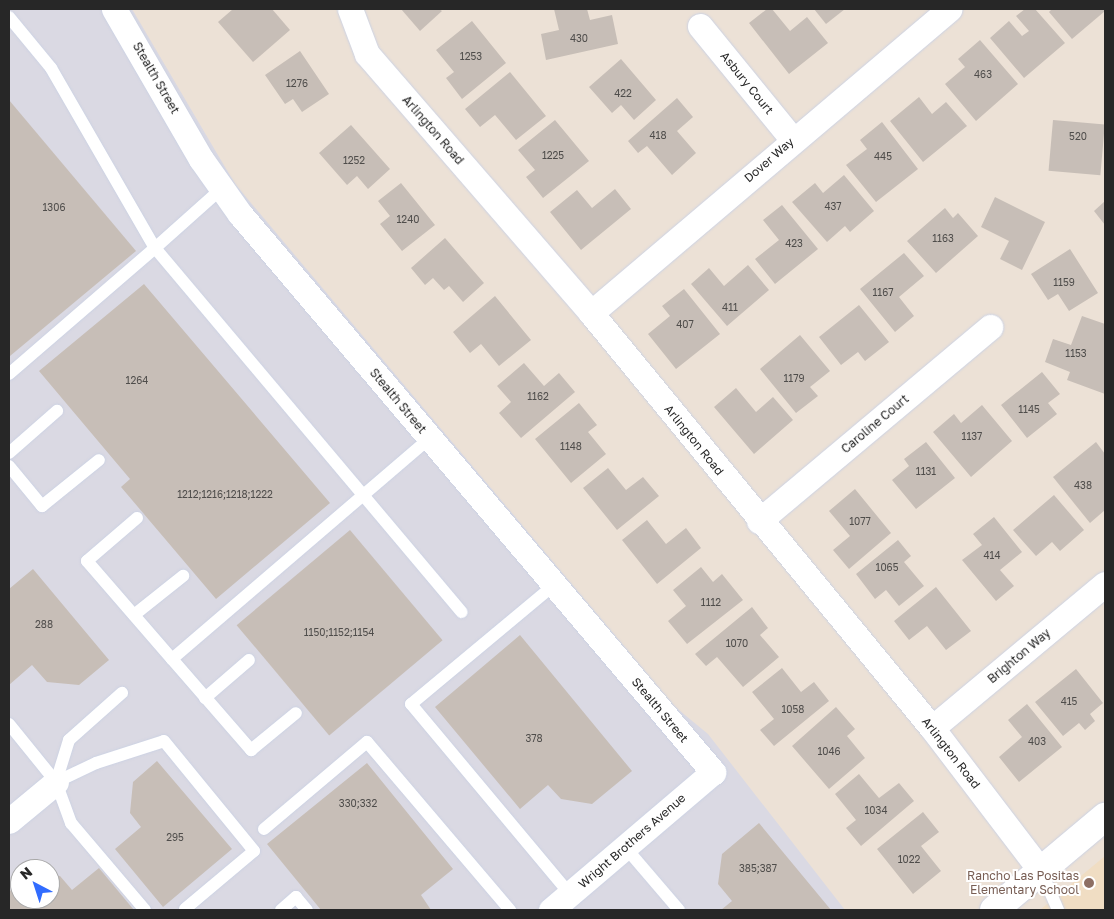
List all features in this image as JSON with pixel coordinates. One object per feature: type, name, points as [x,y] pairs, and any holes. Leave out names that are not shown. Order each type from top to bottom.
[{"type":"main road","points":[[994,910],[1105,818]]},
{"type":"street","name":"Stealth Street","points":[[114,9],[221,189],[712,772]]},
{"type":"street","name":"Arlington Road","points":[[350,9],[367,54],[591,313],[759,521],[932,728],[1041,871]]},
{"type":"street","name":"Dover Way","points":[[591,313],[949,9]]},
{"type":"street","name":"Asbury Court","points":[[700,26],[793,140]]},
{"type":"street","name":"Caroline Court","points":[[759,521],[990,327]]},
{"type":"street","name":"Brighton Way","points":[[932,728],[1105,584]]},
{"type":"street","name":"Wright Brothers Avenue","points":[[560,902],[712,772]]},
{"type":"street","points":[[9,821],[56,782]]},
{"type":"lane","points":[[9,17],[52,68],[155,248],[461,612]]},
{"type":"lane","points":[[9,374],[221,189]]},
{"type":"lane","points":[[9,453],[57,411]]},
{"type":"lane","points":[[172,659],[362,494],[430,438]]},
{"type":"lane","points":[[9,466],[42,506],[99,460]]},
{"type":"lane","points":[[137,518],[87,560],[251,750],[296,713]]},
{"type":"lane","points":[[134,615],[183,576]]},
{"type":"lane","points":[[554,585],[411,704],[560,902]]},
{"type":"lane","points":[[205,698],[249,660]]},
{"type":"lane","points":[[56,782],[69,740],[122,693]]},
{"type":"lane","points":[[9,724],[56,782],[71,823],[145,910]]},
{"type":"lane","points":[[56,782],[96,763],[164,742],[254,851],[185,909]]},
{"type":"lane","points":[[264,829],[367,742],[510,910]]},
{"type":"lane","points":[[625,847],[679,910]]},
{"type":"lane","points":[[1041,871],[1058,910]]},
{"type":"lane","points":[[281,910],[296,897],[307,910]]},
{"type":"shaded area","points":[[9,9],[132,9],[235,184],[674,706],[708,734],[845,910],[9,910]]},
{"type":"shaded area","name":"Rancho Las Positas Elementary School","points":[[1105,856],[1105,910],[1040,910]]},
{"type":"building","points":[[233,9],[272,9],[290,30],[253,62],[218,22]]},
{"type":"building","points":[[401,9],[439,9],[442,11],[420,31]]},
{"type":"building","points":[[554,9],[587,9],[590,20],[612,15],[618,44],[546,60],[541,34],[559,30]]},
{"type":"building","points":[[767,9],[772,9],[790,31],[807,17],[828,43],[789,74],[749,23]]},
{"type":"building","points":[[814,9],[845,9],[826,24]]},
{"type":"building","points":[[1025,9],[1035,9],[1065,43],[1024,78],[990,38],[1009,21],[1022,36],[1029,31],[1016,16]]},
{"type":"building","points":[[1052,9],[1105,9],[1105,11],[1072,39],[1049,12]]},
{"type":"building","points":[[472,21],[506,63],[462,99],[446,78],[454,72],[436,50]]},
{"type":"building","points":[[980,40],[1018,84],[976,121],[945,84],[965,67],[958,59]]},
{"type":"building","points":[[300,51],[329,94],[302,112],[293,99],[285,104],[265,75]]},
{"type":"building","points":[[621,59],[656,100],[634,120],[621,105],[612,113],[589,87]]},
{"type":"building","points":[[510,72],[546,116],[516,140],[495,115],[480,127],[465,109]]},
{"type":"building","points":[[919,97],[932,114],[946,102],[967,126],[923,162],[890,121]]},
{"type":"building","points":[[677,98],[693,117],[677,131],[696,153],[672,175],[647,146],[638,153],[628,141]]},
{"type":"building","points":[[9,100],[136,251],[10,356],[9,355]]},
{"type":"building","points":[[555,120],[589,161],[543,198],[526,177],[535,170],[518,150]]},
{"type":"building","points":[[1053,120],[1105,125],[1100,175],[1049,171]]},
{"type":"building","points":[[882,122],[918,169],[876,202],[846,165],[867,149],[860,140]]},
{"type":"building","points":[[351,125],[390,169],[368,189],[357,176],[347,185],[319,153]]},
{"type":"building","points":[[844,175],[874,211],[850,232],[845,226],[827,242],[792,202],[815,183],[823,193]]},
{"type":"building","points":[[401,183],[435,225],[402,251],[380,224],[390,216],[378,201]]},
{"type":"building","points":[[615,189],[631,209],[581,250],[550,212],[577,190],[592,208]]},
{"type":"building","points":[[995,197],[1045,222],[1022,270],[1000,259],[1009,241],[981,227]]},
{"type":"building","points":[[1105,201],[1105,225],[1094,211]]},
{"type":"building","points":[[782,205],[818,249],[775,284],[755,259],[779,240],[763,220]]},
{"type":"building","points":[[945,208],[953,218],[958,213],[978,236],[936,273],[907,241]]},
{"type":"building","points":[[445,238],[484,283],[463,302],[449,286],[444,290],[433,278],[425,285],[411,268]]},
{"type":"building","points":[[1070,249],[1098,293],[1069,311],[1058,294],[1048,300],[1031,274]]},
{"type":"building","points":[[904,253],[924,276],[899,297],[914,316],[895,332],[860,289]]},
{"type":"building","points":[[748,265],[769,290],[727,326],[691,284],[709,268],[724,286]]},
{"type":"building","points":[[144,284],[330,503],[216,599],[121,487],[130,479],[39,371]]},
{"type":"building","points":[[684,289],[720,334],[676,369],[648,334],[670,316],[662,306]]},
{"type":"building","points":[[495,296],[531,340],[499,366],[481,344],[470,353],[453,332]]},
{"type":"building","points":[[859,305],[889,342],[865,361],[858,352],[841,365],[819,337]]},
{"type":"building","points":[[1082,316],[1105,324],[1105,394],[1067,380],[1070,372],[1045,362],[1053,339],[1071,345]]},
{"type":"building","points":[[800,335],[830,371],[810,387],[818,396],[796,413],[760,369]]},
{"type":"building","points":[[524,363],[544,386],[559,373],[575,392],[521,438],[499,413],[511,402],[497,386]]},
{"type":"building","points":[[1042,372],[1060,394],[1048,403],[1057,414],[1027,438],[1001,405]]},
{"type":"building","points":[[736,388],[756,412],[773,397],[793,420],[754,454],[714,407]]},
{"type":"building","points":[[579,403],[597,425],[588,432],[606,454],[571,483],[535,439]]},
{"type":"building","points":[[982,405],[1012,441],[971,477],[933,432],[954,414],[961,423]]},
{"type":"building","points":[[926,442],[955,478],[916,509],[892,480],[909,466],[904,459]]},
{"type":"building","points":[[1096,442],[1105,454],[1105,510],[1090,523],[1053,477]]},
{"type":"building","points":[[608,468],[626,490],[643,477],[659,496],[617,530],[583,488]]},
{"type":"building","points":[[855,489],[891,533],[849,569],[833,550],[850,536],[829,511]]},
{"type":"building","points":[[1054,495],[1084,530],[1060,551],[1052,542],[1036,556],[1013,530]]},
{"type":"building","points":[[994,517],[1022,552],[1000,570],[1014,586],[996,601],[962,560],[982,545],[973,534]]},
{"type":"building","points":[[647,520],[666,544],[686,528],[701,548],[657,584],[622,540]]},
{"type":"building","points":[[350,530],[443,640],[329,735],[237,625]]},
{"type":"building","points":[[898,540],[911,556],[904,562],[924,586],[899,606],[886,590],[875,599],[856,574]]},
{"type":"building","points":[[701,567],[713,582],[722,574],[743,600],[687,644],[668,621],[686,606],[673,590]]},
{"type":"building","points":[[33,569],[109,660],[79,685],[47,682],[32,665],[9,685],[9,589]]},
{"type":"building","points":[[936,587],[971,631],[946,650],[927,626],[909,640],[894,621]]},
{"type":"building","points":[[752,607],[768,628],[760,635],[779,657],[743,687],[717,657],[706,666],[695,654]]},
{"type":"building","points":[[520,635],[632,771],[592,804],[561,799],[548,785],[520,809],[435,707]]},
{"type":"building","points":[[782,668],[801,692],[814,682],[829,701],[774,746],[760,730],[774,719],[752,692]]},
{"type":"building","points":[[1076,669],[1103,703],[1090,714],[1095,721],[1085,730],[1079,723],[1063,736],[1035,702]]},
{"type":"building","points":[[1027,704],[1062,747],[1019,782],[999,757],[1022,737],[1008,720]]},
{"type":"building","points":[[836,707],[855,729],[847,736],[865,758],[829,789],[792,746]]},
{"type":"building","points":[[157,761],[232,849],[163,907],[115,849],[141,827],[130,813],[133,782]]},
{"type":"building","points":[[367,763],[453,869],[421,895],[431,910],[321,910],[267,844]]},
{"type":"building","points":[[859,774],[879,798],[899,783],[914,801],[861,846],[846,828],[856,820],[835,794]]},
{"type":"building","points":[[923,812],[939,832],[921,846],[941,871],[913,894],[877,849]]},
{"type":"building","points":[[759,823],[831,910],[721,910],[732,901],[718,884],[722,854]]},
{"type":"building","points":[[99,868],[134,910],[9,910],[10,891],[10,909],[60,909],[60,876],[72,890]]},
{"type":"place","name":"Rancho Las Positas Elementary School","points":[[1089,883]]}]
